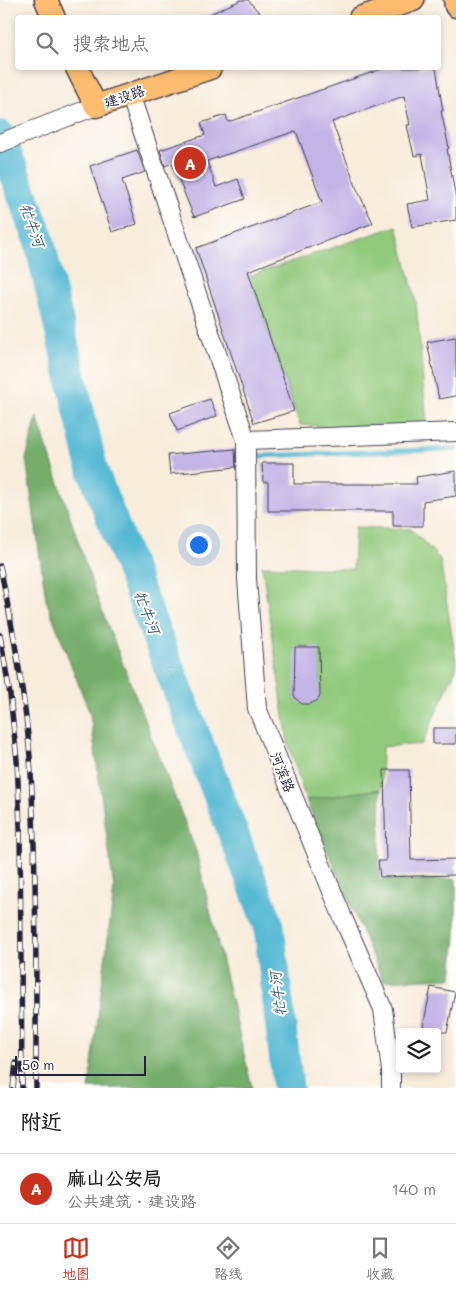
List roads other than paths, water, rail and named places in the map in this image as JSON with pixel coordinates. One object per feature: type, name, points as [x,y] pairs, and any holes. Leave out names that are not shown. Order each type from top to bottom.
[{"type":"main road","points":[[46,0],[53,15]]},
{"type":"main road","points":[[369,15],[413,0]]},
{"type":"main road","points":[[455,0],[456,6]]},
{"type":"main road","points":[[79,70],[96,106]]},
{"type":"main road","name":"建设路","points":[[96,106],[204,70]]},
{"type":"street","name":"河滨路","points":[[130,94],[246,440],[247,580],[257,708],[343,918],[383,1009],[391,1070],[391,1088]]},
{"type":"street","points":[[0,143],[96,106]]},
{"type":"street","points":[[246,440],[456,432]]},
{"type":"waterway","name":"牤牛河","points":[[0,136],[38,236],[93,471],[269,926],[288,1088]]},
{"type":"waterway","points":[[258,456],[456,449]]},
{"type":"railway","points":[[0,566],[18,661],[30,757],[35,881],[36,1088]]},
{"type":"railway","points":[[0,635],[10,695],[17,760],[20,826],[22,1088]]},
{"type":"railway","points":[[13,1088],[16,1063]]},
{"type":"place","name":"麻山公安局","points":[[190,163]]}]
